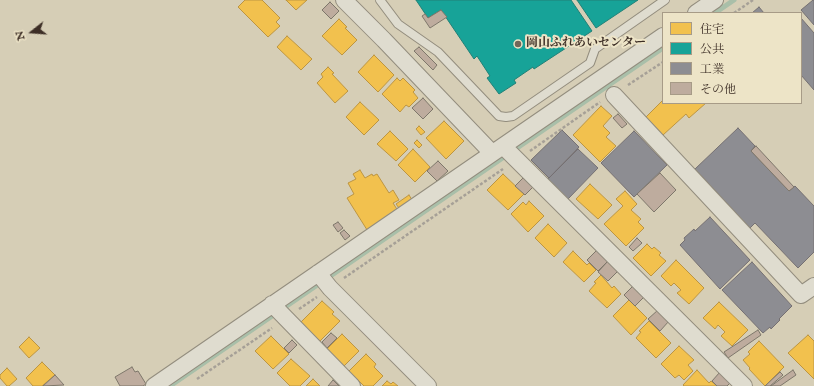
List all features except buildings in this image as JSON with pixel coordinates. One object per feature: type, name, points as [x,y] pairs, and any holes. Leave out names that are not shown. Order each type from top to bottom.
[{"type":"street","points":[[344,0],[384,40],[506,153],[744,386]]},
{"type":"street","points":[[697,12],[715,0]]},
{"type":"street","points":[[154,386],[279,311],[325,280],[506,153],[662,37]]},
{"type":"street","points":[[614,95],[801,295],[812,290]]},
{"type":"street","points":[[325,280],[428,386]]},
{"type":"street","points":[[279,311],[352,386]]},
{"type":"lane","points":[[380,0],[398,24],[438,52],[499,116],[506,117],[512,116],[590,63],[595,49],[665,0]]},
{"type":"path","points":[[735,12],[753,0]]},
{"type":"path","points":[[193,382],[279,311],[506,153],[614,95],[662,63]]},
{"type":"waterway","points":[[716,12],[734,0]]},
{"type":"waterway","points":[[170,386],[662,49]]},
{"type":"place","name":"岡山ふれあいセンター","points":[[518,44]]}]
